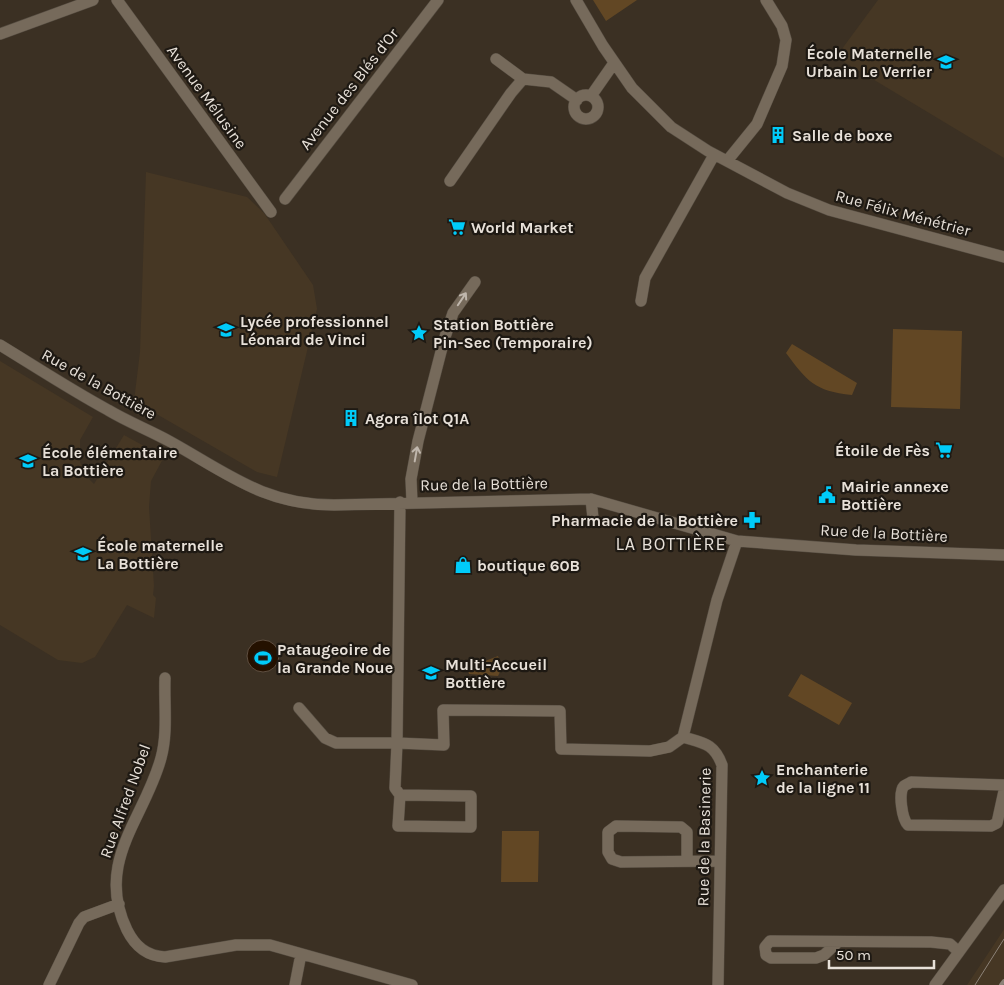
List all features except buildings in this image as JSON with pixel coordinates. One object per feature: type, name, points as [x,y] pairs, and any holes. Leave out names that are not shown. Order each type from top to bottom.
[{"type":"street","points":[[0,34],[93,0]]},
{"type":"street","name":"Avenue Mélusine","points":[[117,0],[271,212]]},
{"type":"street","name":"Avenue des Blés d'Or","points":[[285,199],[438,0]]},
{"type":"street","name":"Rue Félix Ménétrier","points":[[576,0],[614,63],[632,88],[657,114],[685,137],[714,155],[787,192],[828,210],[1004,257]]},
{"type":"street","points":[[727,162],[758,124],[782,66],[786,40],[782,26],[766,0]]},
{"type":"street","points":[[496,59],[524,80],[551,82],[577,100]]},
{"type":"street","points":[[591,96],[614,63]]},
{"type":"street","points":[[450,181],[511,93],[524,80]]},
{"type":"street","points":[[583,96],[591,96],[597,102],[598,109],[591,118],[583,119],[577,114],[574,107],[577,100],[583,96]]},
{"type":"street","points":[[641,300],[645,278],[714,155]]},
{"type":"street","points":[[412,502],[411,479],[418,441],[444,340],[453,313],[474,282]]},
{"type":"street","name":"Rue de la Bottière","points":[[0,345],[110,411],[152,432],[243,484],[272,497],[311,505],[591,499],[737,541],[856,550],[1004,555]]},
{"type":"street","points":[[591,499],[593,518]]},
{"type":"street","points":[[400,502],[398,743],[395,788],[400,795],[398,826],[471,827],[471,796],[400,795]]},
{"type":"street","points":[[299,708],[325,738],[336,742],[444,745],[443,710],[560,711],[561,749],[650,751],[669,747],[683,737],[716,600],[737,541]]},
{"type":"street","name":"Rue Alfred Nobel","points":[[165,678],[162,757],[129,830],[122,850],[116,884],[119,904],[131,937],[145,952],[153,956],[172,956],[251,944],[270,945],[412,985]]},
{"type":"street","name":"Rue de la Basinerie","points":[[683,737],[708,745],[718,752],[722,765],[718,985]]},
{"type":"street","points":[[1004,785],[911,782],[904,785],[902,790],[902,815],[908,825],[991,826],[996,824],[1004,791]]},
{"type":"street","points":[[687,861],[687,832],[681,827],[616,826],[608,832],[608,852],[612,859],[621,862],[720,861]]},
{"type":"street","points":[[935,985],[1004,890]]},
{"type":"street","points":[[49,985],[79,923],[84,917],[119,904]]},
{"type":"street","points":[[838,942],[824,955],[816,958],[771,958],[766,955],[765,947],[770,941],[931,942],[950,944],[959,952]]},
{"type":"street","points":[[295,985],[302,954]]},
{"type":"shaded area","points":[[593,0],[637,0],[606,21]]},
{"type":"shaded area","points":[[878,0],[1004,0],[1004,158],[836,57]]},
{"type":"shaded area","name":"Lycée professionnel Léonard de Vinci","points":[[146,172],[247,197],[264,213],[313,285],[317,309],[277,477],[257,472],[134,401],[140,352]]},
{"type":"shaded area","points":[[893,329],[962,331],[960,409],[891,407]]},
{"type":"shaded area","points":[[792,344],[857,383],[852,395],[829,391],[806,378],[786,353]]},
{"type":"shaded area","name":"École maternelle La Bottière","points":[[0,361],[93,417],[80,440],[80,462],[87,477],[94,484],[124,435],[164,457],[151,481],[149,507],[153,595],[156,598],[154,618],[127,605],[95,657],[82,663],[58,660],[0,625]]},
{"type":"shaded area","name":"Pataugeoire de la Grande Noue","points":[[263,640],[275,644],[279,656],[275,668],[263,672],[251,668],[247,656],[251,644]]},
{"type":"shaded area","points":[[498,656],[502,668],[498,676],[469,674],[466,661],[485,661]]},
{"type":"shaded area","points":[[801,674],[852,703],[839,725],[788,696]]},
{"type":"shaded area","points":[[502,831],[539,831],[538,882],[501,882]]},
{"type":"shaded area","points":[[1004,929],[1004,985],[967,985],[1001,934]]},
{"type":"tram line","points":[[975,985],[1004,939]]},
{"type":"railway","points":[[1001,985],[1004,981]]},
{"type":"place","name":"École Maternelle Urbain Le Verrier","points":[[946,62]]},
{"type":"place","name":"Salle de boxe","points":[[778,135]]},
{"type":"place","name":"World Market","points":[[457,227]]},
{"type":"place","name":"Lycée professionnel Léonard de Vinci","points":[[226,330]]},
{"type":"place","name":"Station Bottière Pin-Sec (Temporaire)","points":[[419,333]]},
{"type":"place","name":"Agora îlot Q1A","points":[[351,418]]},
{"type":"place","name":"Étoile de Fès","points":[[944,450]]},
{"type":"place","name":"École élémentaire La Bottière","points":[[28,461]]},
{"type":"place","name":"Mairie annexe Bottière","points":[[827,495]]},
{"type":"place","name":"Pharmacie de la Bottière","points":[[752,520]]},
{"type":"place","name":"École maternelle La Bottière","points":[[83,554]]},
{"type":"place","name":"boutique 60B","points":[[463,565]]},
{"type":"place","name":"Pataugeoire de la Grande Noue","points":[[263,658]]},
{"type":"place","name":"Multi-Accueil Bottière","points":[[431,673]]},
{"type":"place","name":"Enchanterie de la ligne 11","points":[[762,778]]},
{"type":"district","name":"LA BOTTIÈRE","points":[[671,544]]}]
